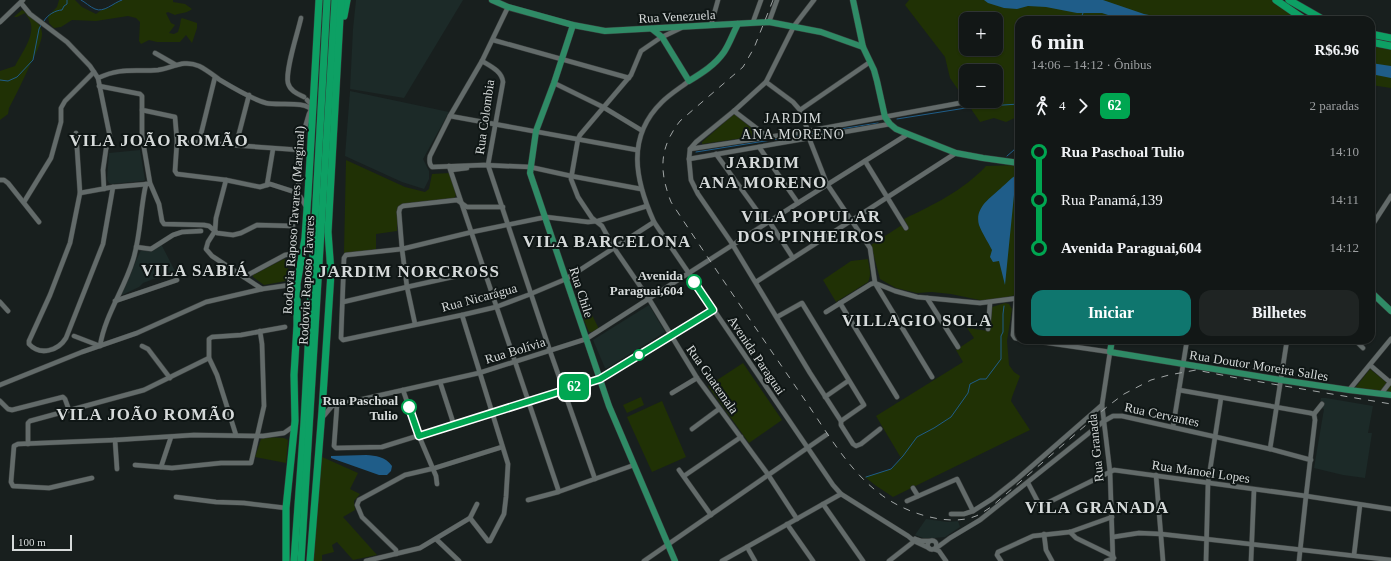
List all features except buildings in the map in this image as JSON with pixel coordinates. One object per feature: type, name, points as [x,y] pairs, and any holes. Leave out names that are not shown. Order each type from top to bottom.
[{"type":"highway","points":[[316,0],[318,14]]},
{"type":"highway","name":"Rodovia Raposo Tavares (Marginal)","points":[[286,561],[286,508],[295,425],[294,375],[297,325],[297,284],[305,238],[309,105],[315,84],[319,0]]},
{"type":"highway","name":"Rodovia Raposo Tavares","points":[[294,561],[304,414],[327,0]]},
{"type":"highway","name":"Rodovia Raposo Tavares","points":[[300,561],[335,0]]},
{"type":"highway","points":[[310,561],[322,419],[331,273],[328,232],[341,0]]},
{"type":"highway","points":[[340,38],[347,0]]},
{"type":"highway","points":[[1276,0],[1299,16]]},
{"type":"highway","points":[[1289,0],[1317,16]]},
{"type":"highway","points":[[1375,35],[1391,38]]},
{"type":"highway","points":[[1375,43],[1391,46]]},
{"type":"main road","name":"Rua Venezuela","points":[[492,0],[508,7],[573,25],[605,31],[769,22],[832,35],[864,47]]},
{"type":"main road","points":[[853,0],[864,47],[877,82],[885,117],[890,124],[908,134],[956,153],[1015,162]]},
{"type":"main road","name":"Avenida Paraguai","points":[[689,81],[704,71],[723,53],[738,24]]},
{"type":"main road","name":"Rua Chile","points":[[573,25],[536,131],[530,173],[609,406],[675,561]]},
{"type":"main road","points":[[652,29],[662,37],[689,81]]},
{"type":"main road","points":[[1375,295],[1388,304],[1391,312]]},
{"type":"main road","points":[[1110,352],[1111,344]]},
{"type":"main road","name":"Rua Doutor Moreira Salles","points":[[1110,352],[1183,366],[1190,364],[1281,380],[1391,395]]},
{"type":"street","points":[[711,25],[718,0]]},
{"type":"street","points":[[753,22],[761,0]]},
{"type":"street","points":[[769,22],[777,0]]},
{"type":"street","points":[[814,0],[794,26],[766,82],[734,111],[704,135],[690,149],[689,159],[691,180],[698,194],[756,282],[776,318],[841,421],[841,425],[853,444],[856,446],[861,444],[880,429]]},
{"type":"street","points":[[0,22],[22,1],[30,14],[67,42],[90,66],[98,78],[110,137],[106,149],[103,170],[104,189]]},
{"type":"street","points":[[508,7],[493,40],[450,116],[430,156],[429,160],[432,167],[450,168],[484,164],[530,167],[641,189]]},
{"type":"street","points":[[301,18],[289,65],[288,83],[296,94],[309,105]]},
{"type":"street","name":"Rua Guatemala","points":[[685,27],[662,37],[641,50],[632,75],[580,135],[571,180],[582,204],[592,218],[598,221],[602,226],[614,248],[649,299],[697,378],[769,476],[797,519]]},
{"type":"street","points":[[493,40],[629,78]]},
{"type":"street","points":[[155,53],[176,65]]},
{"type":"street","name":"Rua Colombia","points":[[482,61],[503,76],[496,125],[488,165],[595,480]]},
{"type":"street","points":[[800,110],[870,62]]},
{"type":"street","points":[[98,78],[108,73],[121,70],[157,70],[172,68],[180,63],[197,65],[228,85],[266,103],[309,105]]},
{"type":"street","points":[[24,202],[51,158],[61,122],[61,108],[65,101],[94,72]]},
{"type":"street","points":[[199,142],[215,76]]},
{"type":"street","name":"Avenida Paraguai","points":[[689,81],[662,102],[647,119],[641,130],[637,150],[641,189],[654,222],[833,485],[841,494],[908,536],[939,551],[946,561]]},
{"type":"street","points":[[766,82],[793,102],[800,110],[808,132]]},
{"type":"street","points":[[554,83],[603,107],[641,130]]},
{"type":"street","points":[[307,208],[298,193],[300,150],[315,84]]},
{"type":"street","points":[[99,86],[140,94],[142,96],[142,136],[148,184],[133,261],[105,326],[100,346]]},
{"type":"street","points":[[236,145],[249,95]]},
{"type":"street","points":[[690,149],[808,132],[959,103]]},
{"type":"street","points":[[142,110],[174,116],[176,118],[177,141],[175,173],[260,186],[267,185],[281,187],[298,193]]},
{"type":"street","points":[[734,111],[768,137]]},
{"type":"street","points":[[450,116],[637,150]]},
{"type":"street","points":[[689,159],[890,124]]},
{"type":"street","points":[[76,133],[80,193],[70,243],[50,295],[29,341],[29,344],[33,347],[44,352],[57,347],[66,338],[103,244],[113,187]]},
{"type":"street","name":"Rua Bolívia","points":[[335,405],[479,373],[586,339],[798,202],[908,134]]},
{"type":"street","points":[[812,146],[813,142],[818,137]]},
{"type":"street","points":[[809,138],[828,184],[870,248],[875,283],[932,377]]},
{"type":"street","points":[[177,141],[300,150]]},
{"type":"street","points":[[766,157],[766,150],[769,145]]},
{"type":"street","points":[[759,147],[798,202]]},
{"type":"street","points":[[267,185],[273,149]]},
{"type":"street","points":[[722,163],[723,156],[729,152]]},
{"type":"street","points":[[756,282],[956,153]]},
{"type":"street","points":[[716,154],[768,222],[793,258]]},
{"type":"street","points":[[865,161],[906,228]]},
{"type":"street","points":[[450,168],[558,492]]},
{"type":"street","points":[[0,180],[4,180],[8,183],[39,222]]},
{"type":"street","points":[[226,180],[216,218],[215,232],[206,248],[206,251],[262,289]]},
{"type":"street","points":[[80,193],[113,187],[148,184]]},
{"type":"street","points":[[148,184],[159,204],[164,224],[204,225],[209,226],[215,232],[232,235],[241,233],[257,225],[293,226]]},
{"type":"street","points":[[1375,221],[1391,196]]},
{"type":"street","points":[[415,324],[407,287],[402,249],[400,208],[403,206],[457,200],[467,207],[503,207]]},
{"type":"street","points":[[484,270],[343,302],[345,255],[402,249],[472,232],[546,217],[588,222],[598,221],[647,206]]},
{"type":"street","name":"Rua Nicarágua","points":[[343,302],[342,340],[496,307],[566,279],[654,222]]},
{"type":"street","points":[[136,247],[151,249],[173,235],[182,232],[201,231]]},
{"type":"street","points":[[244,277],[285,255],[291,254]]},
{"type":"street","points":[[115,301],[177,280]]},
{"type":"street","points":[[826,312],[875,283],[894,292],[927,298],[980,303],[990,303],[1015,298]]},
{"type":"street","points":[[0,385],[155,326],[206,302],[262,289],[297,284]]},
{"type":"street","points":[[927,298],[958,347]]},
{"type":"street","points":[[0,302],[8,311]]},
{"type":"street","points":[[776,318],[802,303],[848,381],[864,405],[841,421]]},
{"type":"street","points":[[840,303],[897,397]]},
{"type":"street","points":[[988,329],[990,303]]},
{"type":"street","points":[[335,405],[334,446],[336,448],[382,447],[600,379],[713,310]]},
{"type":"street","points":[[462,315],[508,464],[504,514],[489,542],[470,518]]},
{"type":"street","points":[[1015,318],[1013,337],[1015,338]]},
{"type":"street","points":[[236,435],[218,375],[209,358],[210,338],[241,335],[285,327]]},
{"type":"street","points":[[135,466],[172,468],[221,463],[251,463],[258,436],[264,398],[262,344],[260,331]]},
{"type":"street","points":[[68,332],[74,336],[100,346]]},
{"type":"street","points":[[66,338],[74,336]]},
{"type":"street","points":[[1350,390],[1391,339]]},
{"type":"street","name":"Rua Doutor Moreira Salles","points":[[1055,344],[1110,352]]},
{"type":"street","points":[[1173,427],[1186,344]]},
{"type":"street","points":[[1270,449],[1286,344]]},
{"type":"street","points":[[1358,344],[1363,348]]},
{"type":"street","points":[[142,346],[148,349],[170,378]]},
{"type":"street","name":"Rua Granada","points":[[1110,352],[1102,405],[1110,472],[1113,558]]},
{"type":"street","points":[[28,444],[29,421],[144,390],[209,358]]},
{"type":"street","points":[[1370,365],[1391,382],[1381,394]]},
{"type":"street","points":[[672,393],[697,378]]},
{"type":"street","points":[[825,397],[848,381]]},
{"type":"street","points":[[440,382],[454,425]]},
{"type":"street","points":[[403,390],[419,436],[437,480],[437,484]]},
{"type":"street","points":[[1179,390],[1314,414]]},
{"type":"street","points":[[323,395],[326,400],[335,405]]},
{"type":"street","points":[[0,401],[8,409],[12,410],[62,396],[66,399],[69,410]]},
{"type":"street","points":[[1206,561],[1208,483],[1221,398]]},
{"type":"street","points":[[1299,561],[1311,460],[1315,420],[1314,414],[1322,404]]},
{"type":"street","points":[[322,419],[335,405]]},
{"type":"street","points":[[951,514],[964,514],[973,511],[992,499],[1102,405]]},
{"type":"street","points":[[692,429],[720,409]]},
{"type":"street","name":"Rua Cervantes","points":[[933,549],[980,520],[1104,421],[1113,416],[1122,416],[1173,427],[1311,460]]},
{"type":"street","points":[[92,478],[49,488],[13,486],[11,482],[15,445],[194,435],[258,436],[282,434],[289,431],[295,425]]},
{"type":"street","points":[[282,434],[290,438],[293,445]]},
{"type":"street","points":[[644,561],[769,476],[826,435]]},
{"type":"street","points":[[161,467],[170,437]]},
{"type":"street","points":[[684,476],[741,437]]},
{"type":"street","points":[[115,440],[118,469]]},
{"type":"street","points":[[394,561],[394,554],[396,550],[362,517],[357,502],[400,477],[432,469],[502,447]]},
{"type":"street","points":[[528,500],[595,480],[634,465]]},
{"type":"street","points":[[679,470],[711,516]]},
{"type":"street","name":"Rua Manoel Lopes","points":[[1028,483],[1040,505],[1043,505],[1114,470],[1306,496],[1360,505],[1391,508]]},
{"type":"street","points":[[1156,475],[1163,561]]},
{"type":"street","points":[[907,501],[957,479],[973,511]]},
{"type":"street","points":[[913,488],[918,496]]},
{"type":"street","points":[[1250,561],[1254,490]]},
{"type":"street","points":[[722,561],[841,494]]},
{"type":"street","points":[[176,497],[286,508]]},
{"type":"street","points":[[366,561],[420,548],[470,518],[477,504]]},
{"type":"street","points":[[823,504],[863,561]]},
{"type":"street","points":[[1354,555],[1360,505]]},
{"type":"street","points":[[1000,561],[997,553],[1011,545],[1033,536],[1070,532],[1112,517]]},
{"type":"street","points":[[787,524],[813,561]]},
{"type":"street","points":[[1070,532],[1076,538],[1113,558]]},
{"type":"street","points":[[1113,536],[1139,533],[1161,534],[1391,560]]},
{"type":"street","points":[[1044,534],[1046,550],[1052,561]]},
{"type":"street","name":"Rua Cervantes","points":[[932,541],[950,538]]},
{"type":"street","points":[[436,539],[457,560]]},
{"type":"street","points":[[892,560],[915,540],[932,541],[937,545],[933,549],[927,545],[932,541]]},
{"type":"street","points":[[747,547],[755,561]]},
{"type":"street","points":[[1106,561],[1113,558]]},
{"type":"shaded area","points":[[356,0],[463,0],[404,98],[350,89]]},
{"type":"shaded area","points":[[350,91],[449,112],[423,159],[429,171],[429,179],[424,189],[402,182],[345,156]]},
{"type":"shaded area","points":[[140,150],[145,180],[109,183],[107,179],[109,153]]},
{"type":"shaded area","points":[[161,244],[175,271],[143,283],[139,287],[120,296],[141,250],[152,251]]},
{"type":"shaded area","points":[[649,305],[665,332],[605,368],[593,340]]},
{"type":"shaded area","points":[[1321,398],[1373,406],[1368,433],[1372,433],[1365,478],[1343,475],[1314,468],[1324,409],[1319,407]]},
{"type":"shaded area","points":[[926,519],[948,522],[958,521],[960,527],[945,537],[923,538],[915,535]]},
{"type":"green space","points":[[59,0],[75,0],[82,7],[96,14],[103,9],[110,8],[115,3],[123,0],[173,0],[173,2],[185,4],[192,9],[175,15],[168,12],[166,13],[171,23],[175,25],[169,33],[174,34],[178,32],[182,18],[197,23],[197,28],[192,43],[186,35],[180,42],[157,42],[149,40],[141,44],[139,41],[140,22],[136,18],[128,16],[96,21],[72,20],[61,27],[54,28],[49,23],[48,16],[57,7]]},
{"type":"green space","points":[[909,0],[1272,0],[1294,16],[1015,16],[1015,118],[1006,122],[994,118],[980,122],[970,108],[1003,108],[1003,64],[959,64],[959,91],[950,78],[945,57],[905,5]]},
{"type":"green space","points":[[22,10],[36,20],[41,28],[42,35],[36,53],[9,108],[8,114],[0,120],[0,71],[15,66],[27,44],[31,32],[30,21],[25,13],[14,17]]},
{"type":"green space","points":[[1375,47],[1391,50],[1391,88],[1375,86]]},
{"type":"green space","points":[[733,115],[736,115],[757,133],[757,136],[702,144],[702,142]]},
{"type":"green space","points":[[346,160],[405,187],[425,192],[429,189],[432,174],[450,173],[456,195],[454,199],[400,206],[397,209],[397,231],[376,234],[376,251],[347,254],[344,253]]},
{"type":"green space","points":[[1015,165],[1015,295],[989,302],[951,294],[932,292],[917,293],[896,288],[880,279],[871,245],[902,225],[905,230],[909,228],[904,219],[958,190],[986,166]]},
{"type":"green space","points":[[284,259],[288,260],[289,263],[286,281],[264,285],[253,277],[253,275]]},
{"type":"green space","points":[[868,259],[870,274],[868,282],[836,302],[823,280],[851,261]]},
{"type":"green space","points":[[1005,303],[1009,304],[1012,309],[1007,341],[1009,365],[1014,372],[1020,376],[1011,401],[1030,430],[893,497],[865,477],[891,469],[901,458],[876,416],[963,362],[956,350],[974,338],[967,328],[989,331],[992,307]]},
{"type":"green space","points":[[590,311],[599,329],[592,332],[589,332],[582,315]]},
{"type":"green space","points":[[743,363],[782,420],[749,443],[708,386]]},
{"type":"green space","points":[[1370,369],[1391,386],[1391,393],[1355,388]]},
{"type":"green space","points":[[641,397],[644,405],[627,413],[623,405]]},
{"type":"green space","points":[[662,401],[686,457],[652,472],[627,417]]},
{"type":"green space","points":[[266,437],[284,438],[288,440],[286,463],[255,457],[261,439]]},
{"type":"green space","points":[[320,456],[358,473],[350,489],[360,494],[354,501],[355,510],[343,517],[377,555],[353,560],[337,542],[332,545],[334,552],[322,555],[322,561],[313,561]]},
{"type":"water","points":[[984,0],[1103,0],[1154,16],[1111,16],[1102,13],[1077,13],[1046,7],[1028,6],[1017,9],[1004,8],[988,3]]},
{"type":"water","points":[[1375,64],[1391,66],[1391,78],[1375,75]]},
{"type":"water","points":[[1015,176],[1005,285],[999,261],[993,262],[990,257],[992,250],[980,228],[978,219],[981,208],[985,203]]},
{"type":"water","points":[[366,455],[380,457],[386,460],[392,466],[391,471],[387,475],[379,475],[331,458],[331,456]]},
{"type":"waterway","points":[[44,21],[52,13],[62,10],[67,4],[67,0]]},
{"type":"waterway","points":[[81,0],[98,10],[105,9],[122,0]]},
{"type":"waterway","points":[[0,80],[8,81],[17,77],[33,60],[41,25]]},
{"type":"waterway","points":[[897,119],[972,107],[1015,104]]},
{"type":"waterway","points":[[696,152],[878,123]]},
{"type":"waterway","points":[[1007,156],[1015,148]]},
{"type":"waterway","points":[[866,477],[891,469],[917,437],[951,417],[968,393],[970,384],[980,379],[986,379],[1001,359],[1001,336],[1003,332],[1004,306]]},
{"type":"railway","points":[[773,0],[754,48],[743,67],[680,121],[673,131],[668,141],[663,160],[664,180],[671,202],[836,446],[856,472],[888,500],[925,516],[938,519],[952,520],[976,516],[991,507],[1108,406],[1124,394],[1151,380],[1169,375],[1196,370],[1391,404]]},
{"type":"bus line","name":"62","points":[[409,407],[419,436],[600,379],[713,310],[694,282]]},
{"type":"place","name":"Avenida Paraguai,604","points":[[694,282]]},
{"type":"place","name":"Rua Paschoal Tulio","points":[[409,407]]},
{"type":"district","name":"JARDIM ANA MORENO","points":[[793,126]]},
{"type":"district","name":"VILA JOÃO ROMÃO","points":[[159,140]]},
{"type":"district","name":"JARDIM ANA MORENO","points":[[763,172]]},
{"type":"district","name":"VILA POPULAR DOS PINHEIROS","points":[[811,226]]},
{"type":"district","name":"VILA BARCELONA","points":[[607,241]]},
{"type":"district","name":"VILA SABIÁ","points":[[195,270]]},
{"type":"district","name":"JARDIM NORCROSS","points":[[409,271]]},
{"type":"district","name":"VILLAGIO SOLA","points":[[917,320]]},
{"type":"district","name":"VILA JOÃO ROMÃO","points":[[146,414]]},
{"type":"district","name":"VILA GRANADA","points":[[1097,507]]}]
